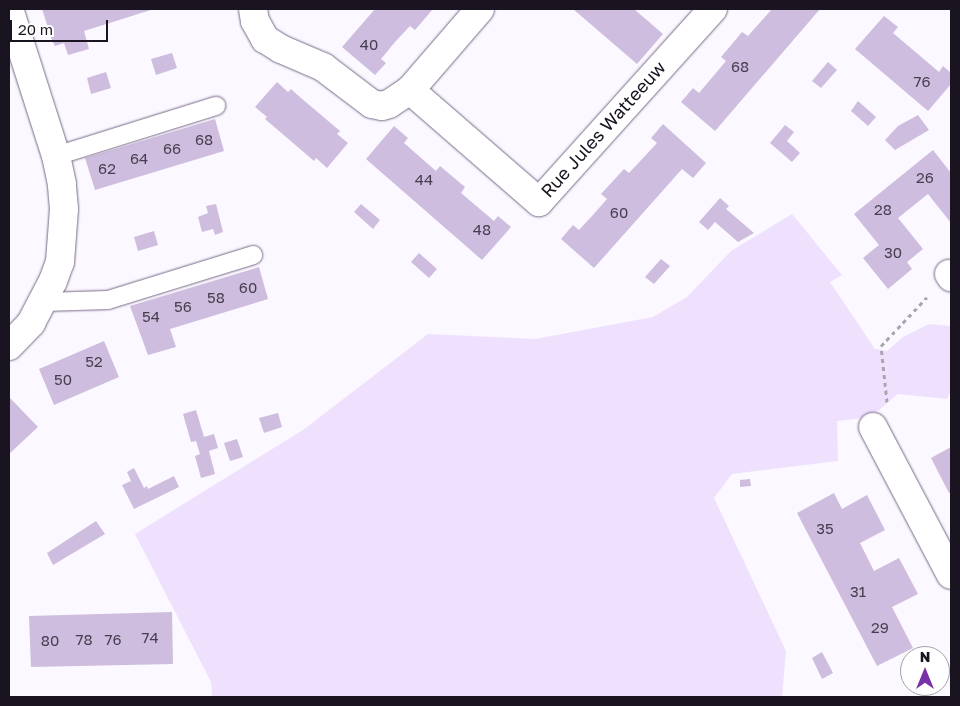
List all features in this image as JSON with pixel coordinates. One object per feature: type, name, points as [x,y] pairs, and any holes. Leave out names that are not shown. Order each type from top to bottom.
[{"type":"street","points":[[9,9],[56,156],[62,184],[63,237],[60,262],[44,302],[31,323],[9,346]]},
{"type":"street","points":[[253,9],[255,21],[265,39],[281,49],[323,67],[372,104],[382,106],[389,104],[410,90],[480,9]]},
{"type":"street","name":"Rue Jules Watteeuw","points":[[410,90],[539,202],[712,9]]},
{"type":"street","points":[[873,427],[951,575]]},
{"type":"lane","points":[[56,156],[216,106]]},
{"type":"lane","points":[[44,302],[108,300],[253,254]]},
{"type":"path","points":[[873,427],[888,407],[880,346],[950,276]]},
{"type":"shaded area","points":[[792,214],[842,275],[830,282],[875,349],[887,351],[903,337],[929,324],[951,326],[951,390],[947,399],[898,394],[879,410],[863,418],[837,421],[838,461],[732,474],[714,498],[786,651],[782,697],[212,697],[211,682],[135,534],[303,430],[428,334],[535,339],[653,317],[687,297],[731,251]]},
{"type":"building","points":[[42,9],[154,9],[84,31],[89,49],[68,55],[64,43],[55,46]]},
{"type":"building","points":[[375,9],[433,9],[415,30],[410,26],[395,42],[381,59],[386,63],[375,75],[342,47]]},
{"type":"building","points":[[573,9],[634,9],[663,34],[637,64]]},
{"type":"building","points":[[772,9],[820,9],[715,131],[681,102],[693,88],[699,93],[726,61],[721,57],[742,32],[748,36]]},
{"type":"building","points":[[884,16],[898,27],[893,33],[939,72],[943,66],[951,73],[951,84],[928,111],[855,49]]},
{"type":"building","points":[[172,53],[177,68],[156,75],[151,59]]},
{"type":"building","points":[[828,62],[837,70],[821,88],[812,81]]},
{"type":"building","points":[[106,72],[111,88],[91,94],[87,78]]},
{"type":"building","points":[[277,82],[288,92],[291,89],[340,131],[337,134],[348,143],[327,168],[316,158],[314,161],[265,119],[267,117],[255,107]]},
{"type":"building","points":[[858,101],[876,117],[868,126],[851,111]]},
{"type":"building","points":[[918,115],[929,130],[895,150],[885,140],[898,126]]},
{"type":"building","points":[[215,119],[224,151],[95,190],[85,158]]},
{"type":"building","points":[[663,124],[706,163],[693,178],[682,169],[594,268],[561,239],[573,225],[579,230],[607,199],[601,194],[624,169],[629,173],[657,143],[651,138]]},
{"type":"building","points":[[785,125],[794,132],[787,141],[800,153],[792,162],[770,143]]},
{"type":"building","points":[[394,126],[408,138],[404,143],[436,171],[440,166],[465,187],[461,193],[494,221],[498,216],[511,227],[482,260],[366,159]]},
{"type":"building","points":[[933,150],[951,173],[951,223],[928,194],[898,218],[923,249],[907,262],[912,269],[888,289],[863,258],[879,245],[854,214]]},
{"type":"building","points":[[720,198],[729,206],[726,209],[754,233],[738,242],[715,222],[708,230],[699,222]]},
{"type":"building","points":[[216,204],[223,232],[215,235],[213,229],[202,232],[198,217],[208,213],[206,206]]},
{"type":"building","points":[[361,204],[380,220],[373,229],[354,212]]},
{"type":"building","points":[[154,231],[158,245],[138,251],[134,237]]},
{"type":"building","points":[[419,253],[437,269],[429,278],[411,262]]},
{"type":"building","points":[[661,259],[670,266],[654,284],[645,277]]},
{"type":"building","points":[[259,267],[268,299],[170,329],[176,347],[148,355],[130,306]]},
{"type":"building","points":[[104,341],[119,377],[54,405],[39,369]]},
{"type":"building","points":[[10,398],[38,427],[9,454],[9,400]]},
{"type":"building","points":[[196,410],[204,437],[214,434],[218,448],[209,451],[215,474],[201,478],[195,456],[200,454],[196,441],[191,442],[183,414]]},
{"type":"building","points":[[278,413],[282,427],[264,433],[259,418]]},
{"type":"building","points":[[237,439],[243,457],[230,461],[224,443]]},
{"type":"building","points":[[951,447],[951,492],[949,493],[931,458]]},
{"type":"building","points":[[134,468],[144,488],[147,486],[148,489],[174,476],[179,487],[134,509],[122,485],[131,481],[127,472]]},
{"type":"building","points":[[750,479],[751,486],[740,487],[740,480]]},
{"type":"building","points":[[834,493],[842,509],[867,495],[885,530],[860,543],[874,571],[899,558],[918,594],[892,607],[912,646],[900,646],[900,654],[877,666],[797,513]]},
{"type":"building","points":[[96,521],[105,534],[53,565],[47,553]]},
{"type":"building","points":[[172,612],[173,664],[31,667],[29,616]]},
{"type":"building","points":[[822,652],[833,673],[822,679],[812,658]]}]
